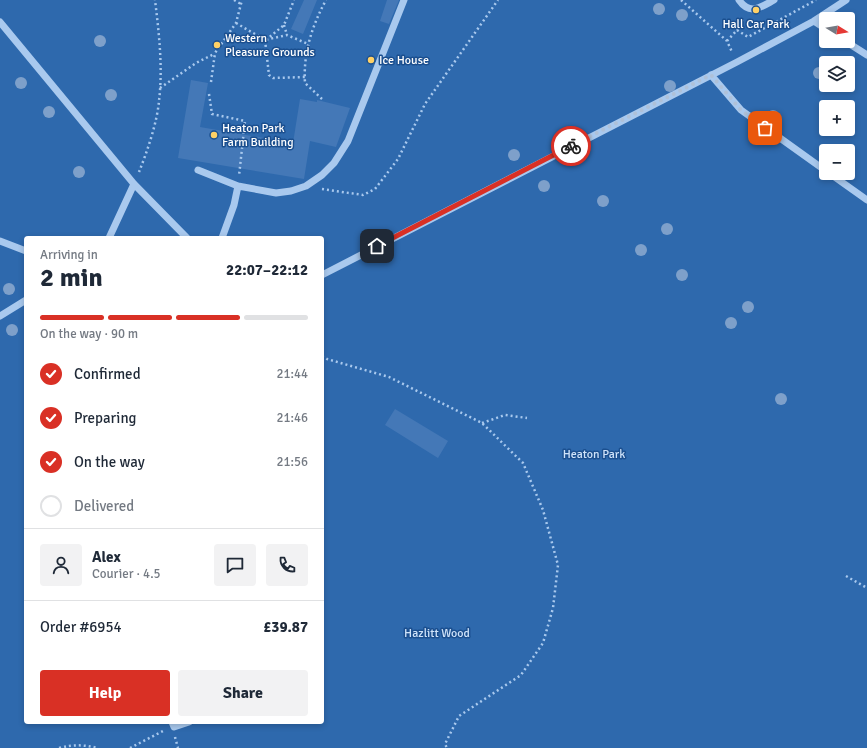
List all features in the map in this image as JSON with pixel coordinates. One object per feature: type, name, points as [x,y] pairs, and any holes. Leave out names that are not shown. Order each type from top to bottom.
[{"type":"lane","points":[[198,170],[238,186],[276,193],[291,191],[306,186],[322,175],[334,163],[348,141],[404,0]]},
{"type":"lane","points":[[739,0],[743,6],[748,8],[760,7],[774,0]]},
{"type":"lane","points":[[831,9],[834,0]]},
{"type":"lane","points":[[324,274],[737,62],[814,21],[846,0]]},
{"type":"lane","points":[[814,21],[819,24]]},
{"type":"lane","points":[[0,22],[134,184],[185,236]]},
{"type":"lane","points":[[855,47],[867,55]]},
{"type":"lane","points":[[711,75],[741,110],[819,166]]},
{"type":"lane","points":[[839,180],[867,200]]},
{"type":"lane","points":[[110,236],[134,184]]},
{"type":"lane","points":[[223,236],[234,205],[238,186]]},
{"type":"lane","points":[[0,241],[24,250]]},
{"type":"lane","points":[[0,316],[24,301]]},
{"type":"path","points":[[134,184],[146,155],[159,102],[161,62],[155,0]]},
{"type":"path","points":[[234,0],[241,4]]},
{"type":"path","points":[[160,88],[196,63],[215,53],[236,23],[242,0]]},
{"type":"path","points":[[265,40],[284,25],[294,0]]},
{"type":"path","points":[[322,99],[305,83],[304,67],[308,44],[326,0]]},
{"type":"path","points":[[306,186],[363,195],[375,189],[398,159],[425,104],[498,0]]},
{"type":"path","points":[[681,0],[727,41],[737,62]]},
{"type":"path","points":[[737,30],[748,37],[816,0]]},
{"type":"path","points":[[727,41],[737,30],[748,8]]},
{"type":"path","points":[[236,23],[265,40],[287,35],[308,44]]},
{"type":"path","points":[[284,25],[287,35]]},
{"type":"path","points":[[265,40],[269,75],[273,78],[305,77]]},
{"type":"path","points":[[211,82],[215,53]]},
{"type":"path","points":[[209,94],[212,114],[245,121],[238,186]]},
{"type":"path","points":[[324,357],[390,377],[482,423],[523,462],[542,510],[558,565],[553,608],[543,643],[521,675],[459,716],[445,744],[447,748]]},
{"type":"path","points":[[482,423],[505,415],[527,418]]},
{"type":"path","points":[[846,576],[867,588]]},
{"type":"path","points":[[130,748],[173,725]]},
{"type":"path","points":[[59,748],[83,744],[98,748]]},
{"type":"green space","name":"Heaton Park","points":[[0,0],[867,0],[867,748],[0,748]]},
{"type":"building","points":[[304,0],[317,0],[303,34],[291,29]]},
{"type":"building","points":[[387,0],[399,0],[389,24],[380,21]]},
{"type":"building","name":"Heaton Park Farm Building","points":[[191,80],[208,83],[200,127],[293,143],[300,99],[317,102],[317,100],[350,108],[336,147],[310,141],[304,179],[178,158]]},
{"type":"building","points":[[395,409],[448,441],[438,458],[385,425]]},
{"type":"way so far","points":[[571,146],[711,75],[741,110],[765,128]]},
{"type":"place","name":"Hall Car Park","points":[[756,10]]},
{"type":"place","name":"Western Pleasure Grounds","points":[[217,45]]},
{"type":"place","name":"Ice House","points":[[371,60]]},
{"type":"place","name":"Heaton Park Farm Building","points":[[214,135]]},
{"type":"route","points":[[377,246],[571,146]]},
{"type":"park label","name":"Hazlitt Wood","points":[[437,633]]}]
